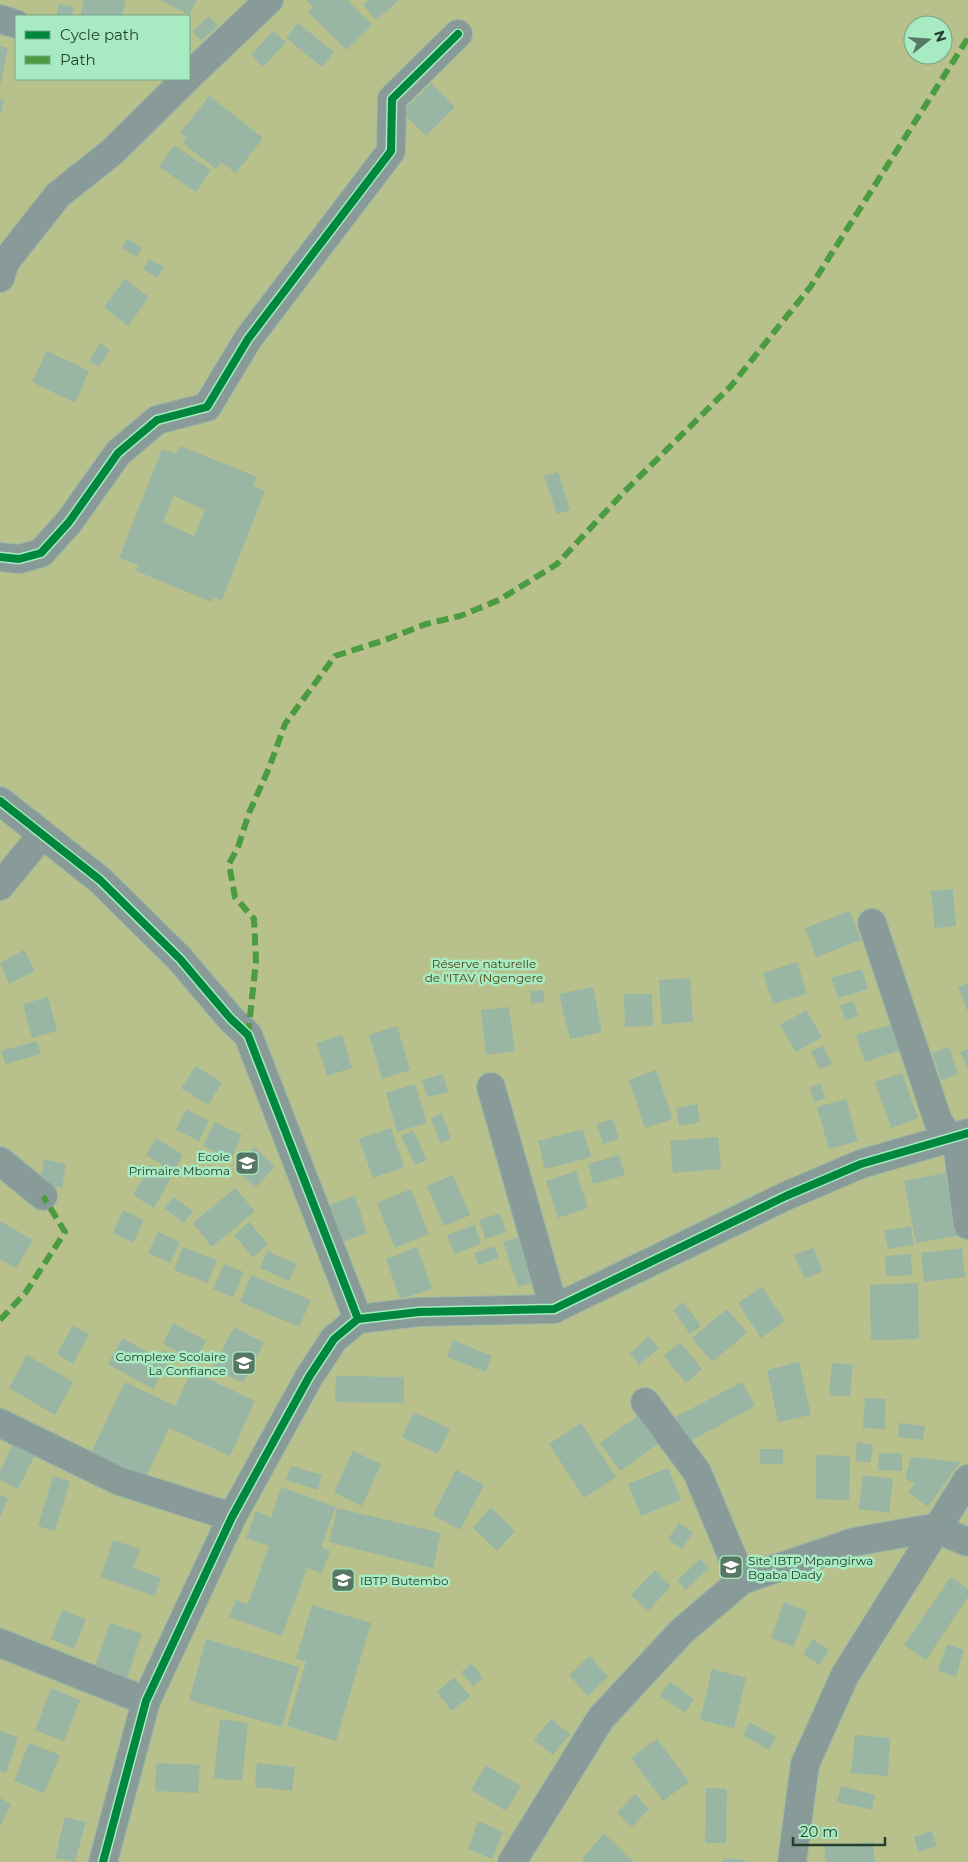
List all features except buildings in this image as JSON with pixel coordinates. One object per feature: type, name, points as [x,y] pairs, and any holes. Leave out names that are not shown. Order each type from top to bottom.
[{"type":"street","points":[[190,73],[269,0]]},
{"type":"street","points":[[0,19],[15,24]]},
{"type":"street","points":[[0,557],[19,559],[41,553],[69,522],[118,453],[158,420],[207,407],[248,339],[391,151],[392,99],[458,34]]},
{"type":"street","points":[[2,267],[58,195],[112,152],[183,80]]},
{"type":"street","points":[[0,801],[100,880],[180,959],[230,1018],[248,1035],[358,1319]]},
{"type":"street","points":[[0,886],[42,835]]},
{"type":"street","points":[[872,923],[938,1121],[959,1135]]},
{"type":"street","points":[[491,1087],[554,1309]]},
{"type":"street","points":[[959,1135],[958,1151],[968,1225]]},
{"type":"street","points":[[103,1862],[146,1701],[232,1518],[309,1377],[334,1340],[358,1319],[419,1312],[554,1309],[786,1196],[861,1164],[959,1135]]},
{"type":"street","points":[[0,1161],[43,1196]]},
{"type":"street","points":[[644,1402],[697,1472],[742,1580]]},
{"type":"street","points":[[0,1423],[119,1481],[232,1518]]},
{"type":"street","points":[[792,1862],[805,1764],[845,1675],[968,1479]]},
{"type":"street","points":[[512,1862],[601,1718],[682,1631],[742,1580],[854,1542],[926,1529],[936,1528],[968,1542]]},
{"type":"street","points":[[0,1643],[146,1701]]},
{"type":"green space","name":"Réserve naturelle de l'ITAV (Ngengere","points":[[0,0],[968,0],[968,1862],[0,1862]]},
{"type":"marked path","points":[[248,1035],[256,961],[254,919],[235,897],[229,864],[238,847],[249,813],[269,768],[285,724],[335,656],[426,624],[460,616],[499,600],[557,564],[624,492],[731,386],[811,286],[968,38]]},
{"type":"marked path","points":[[0,1320],[26,1292],[65,1232],[43,1196]]},
{"type":"cycle path","points":[[0,557],[19,559],[41,553],[69,522],[118,453],[157,420],[207,407],[248,339],[391,151],[392,99],[458,34]]},
{"type":"cycle path","points":[[0,801],[100,880],[180,959],[230,1018],[248,1035],[358,1319]]},
{"type":"cycle path","points":[[103,1862],[146,1701],[232,1517],[309,1377],[334,1339],[358,1319],[419,1312],[554,1309],[786,1196],[861,1164],[968,1133]]},
{"type":"place","name":"Ecole Primaire Mboma","points":[[247,1163]]},
{"type":"place","name":"Complexe Scolaire La Confiance","points":[[244,1363]]},
{"type":"place","name":"Site IBTP Mpangirwa Bgaba Dady","points":[[731,1567]]},
{"type":"place","name":"IBTP Butembo","points":[[343,1580]]}]
